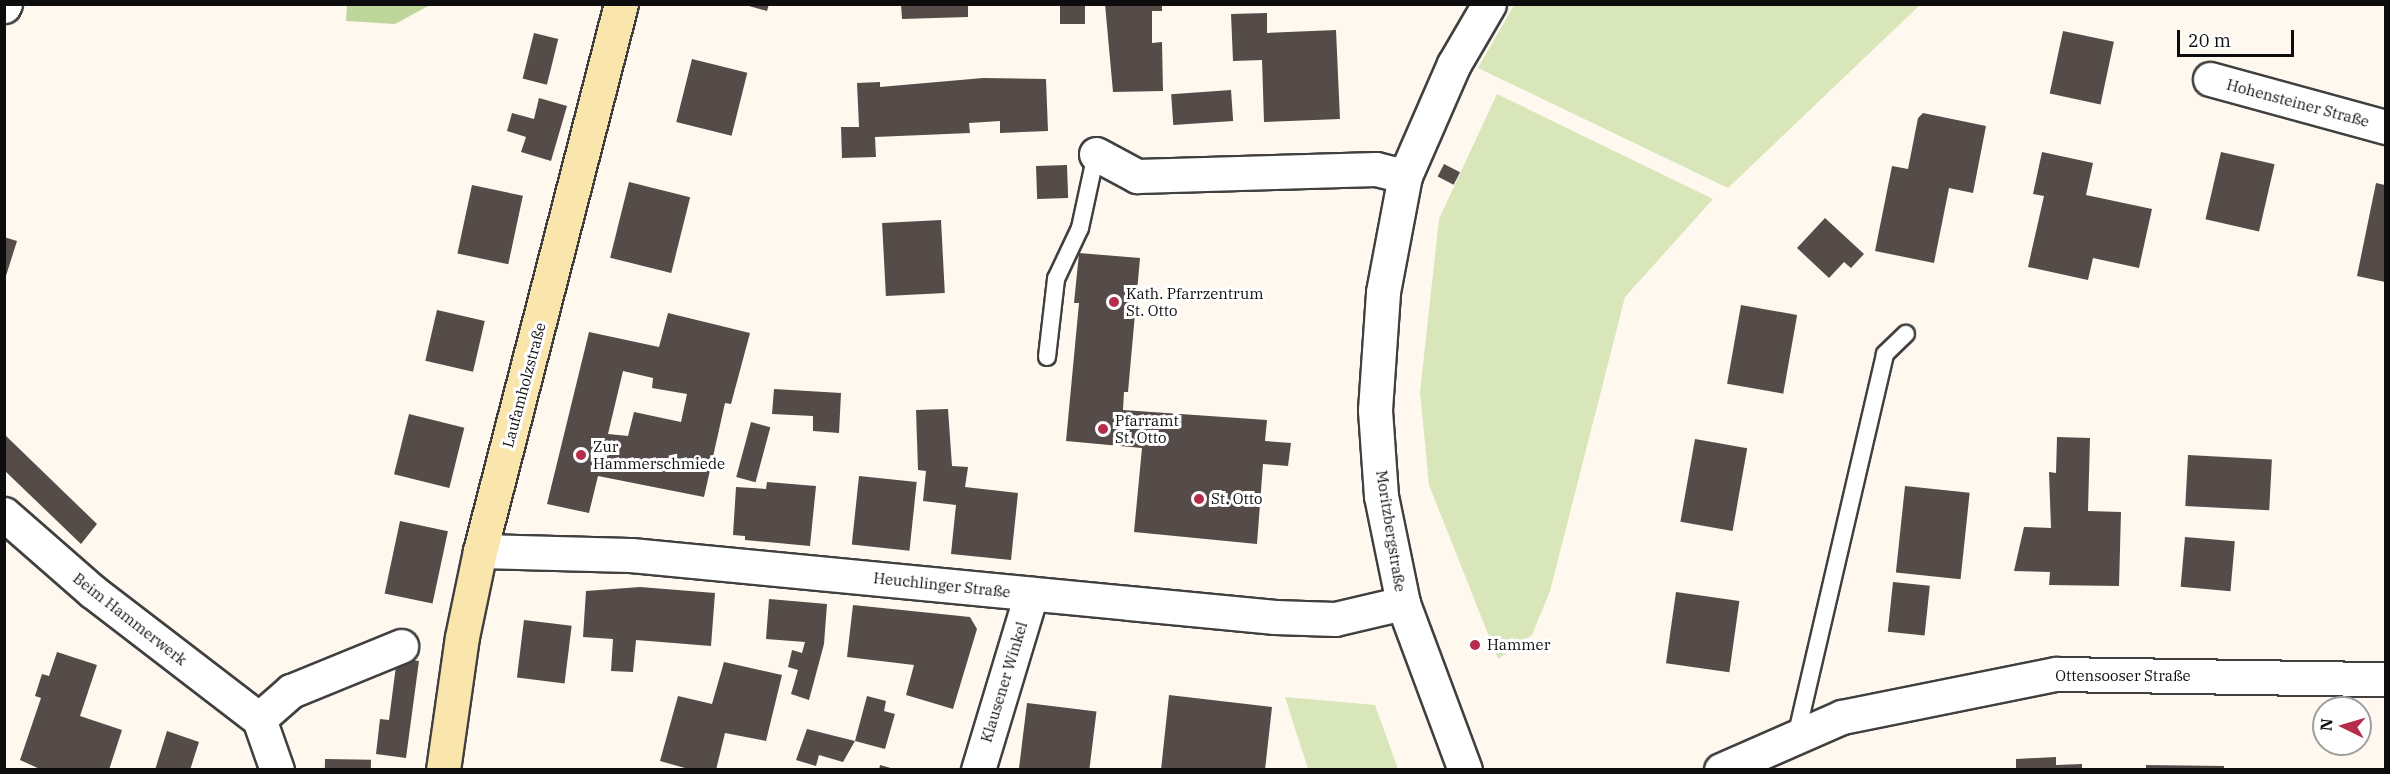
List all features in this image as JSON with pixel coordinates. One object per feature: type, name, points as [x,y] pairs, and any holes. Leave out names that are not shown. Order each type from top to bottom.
[{"type":"main road","name":"Laufamholzstraße","points":[[443,770],[462,637],[480,551],[621,4]]},
{"type":"street","name":"Moritzbergstraße","points":[[1465,770],[1402,603],[1382,496],[1375,410],[1383,292],[1406,176],[1454,64],[1489,4]]},
{"type":"street","name":"Hohensteiner Straße","points":[[2210,79],[2385,127]]},
{"type":"street","points":[[1096,154],[1137,176],[1376,170],[1406,176]]},
{"type":"street","name":"Beim Hammerwerk","points":[[4,514],[92,591],[259,718]]},
{"type":"street","name":"Heuchlinger Straße","points":[[480,551],[630,555],[1031,594],[1335,619],[1402,603]]},
{"type":"street","name":"Klausener Winkel","points":[[978,770],[1031,594]]},
{"type":"street","points":[[277,770],[259,718],[291,691],[401,646]]},
{"type":"street","name":"Ottensooser Straße","points":[[1721,770],[1842,717],[2056,674],[2385,679]]},
{"type":"lane","points":[[1047,357],[1056,279],[1080,228],[1096,154]]},
{"type":"lane","points":[[1796,737],[1884,354],[1906,334]]},
{"type":"green space","points":[[347,4],[430,5],[395,24],[346,21]]},
{"type":"green space","points":[[1514,5],[1920,5],[1728,188],[1478,68]]},
{"type":"green space","points":[[1497,94],[1713,199],[1625,297],[1550,591],[1532,635],[1498,659],[1429,485],[1420,392],[1439,219]]},
{"type":"green space","points":[[1285,697],[1375,705],[1398,769],[1308,769]]},
{"type":"building","points":[[742,4],[769,4],[767,11]]},
{"type":"building","points":[[901,4],[968,4],[968,17],[902,19]]},
{"type":"building","points":[[1060,4],[1085,4],[1085,24],[1060,24]]},
{"type":"building","points":[[1105,4],[1162,4],[1162,11],[1152,11],[1152,43],[1162,42],[1163,91],[1113,92]]},
{"type":"building","points":[[1267,13],[1267,33],[1336,30],[1340,119],[1264,122],[1262,60],[1233,61],[1231,14]]},
{"type":"building","points":[[2063,31],[2114,42],[2101,104],[2050,94]]},
{"type":"building","points":[[534,33],[558,39],[547,85],[523,79]]},
{"type":"building","points":[[692,59],[747,73],[732,136],[676,122]]},
{"type":"building","points":[[983,78],[1046,79],[1048,131],[1000,133],[1000,121],[969,123],[970,133],[875,137],[876,157],[842,158],[841,127],[859,127],[857,83],[880,82],[880,87]]},
{"type":"building","points":[[1231,90],[1233,121],[1173,125],[1171,94]]},
{"type":"building","points":[[539,98],[567,106],[551,161],[521,152],[526,137],[507,131],[512,113],[534,119]]},
{"type":"building","points":[[1923,113],[1986,126],[1973,193],[1949,188],[1934,263],[1875,251],[1892,166],[1908,169],[1918,118]]},
{"type":"building","points":[[2042,152],[2093,163],[2086,195],[2152,209],[2139,268],[2093,258],[2088,280],[2028,267],[2044,196],[2033,194]]},
{"type":"building","points":[[2221,152],[2275,164],[2259,232],[2205,219]]},
{"type":"building","points":[[1444,164],[1460,172],[1454,185],[1438,176]]},
{"type":"building","points":[[1067,165],[1068,198],[1037,199],[1036,166]]},
{"type":"building","points":[[629,182],[690,197],[671,273],[610,258]]},
{"type":"building","points":[[2376,183],[2385,185],[2385,282],[2357,276]]},
{"type":"building","points":[[472,185],[523,196],[508,264],[457,253]]},
{"type":"building","points":[[1825,218],[1864,254],[1851,268],[1844,262],[1829,278],[1797,248]]},
{"type":"building","points":[[941,220],[945,293],[886,296],[882,223]]},
{"type":"building","points":[[4,237],[17,241],[5,279],[4,279]]},
{"type":"building","points":[[1079,253],[1140,258],[1128,392],[1124,392],[1123,410],[1267,420],[1265,441],[1291,443],[1288,466],[1263,464],[1257,544],[1134,532],[1142,448],[1066,441],[1079,303],[1074,303]]},
{"type":"building","points":[[1741,305],[1797,315],[1783,394],[1727,384]]},
{"type":"building","points":[[437,310],[485,321],[473,372],[425,361]]},
{"type":"building","points":[[668,313],[750,333],[731,404],[725,403],[704,497],[598,476],[589,513],[547,504],[589,332],[659,347]],"holes":[[[623,371],[653,378],[652,388],[687,394],[681,422],[634,412],[628,436],[608,434]]]},
{"type":"building","points":[[774,389],[841,393],[839,433],[813,431],[813,416],[772,414]]},
{"type":"building","points":[[948,409],[952,466],[968,467],[965,487],[1018,493],[1011,560],[951,554],[956,505],[923,501],[926,471],[918,470],[916,410]]},
{"type":"building","points":[[409,414],[464,428],[449,488],[394,474]]},
{"type":"building","points":[[751,422],[770,427],[756,482],[736,477]]},
{"type":"building","points":[[4,434],[97,524],[81,544],[4,470]]},
{"type":"building","points":[[2057,437],[2090,438],[2088,511],[2121,512],[2119,586],[2049,585],[2050,572],[2014,571],[2024,527],[2051,528],[2049,472],[2056,473]]},
{"type":"building","points":[[1695,439],[1747,448],[1733,531],[1680,522]]},
{"type":"building","points":[[2188,455],[2272,459],[2269,510],[2185,506]]},
{"type":"building","points":[[859,476],[917,482],[909,551],[852,545]]},
{"type":"building","points":[[767,482],[816,486],[810,546],[745,540],[745,536],[733,535],[736,487],[766,489]]},
{"type":"building","points":[[1905,486],[1970,493],[1961,579],[1896,573]]},
{"type":"building","points":[[400,521],[448,531],[433,604],[385,593]]},
{"type":"building","points":[[2185,537],[2235,541],[2230,591],[2181,587]]},
{"type":"building","points":[[1893,582],[1930,586],[1925,636],[1888,632]]},
{"type":"building","points":[[640,587],[715,593],[711,646],[636,640],[633,672],[611,671],[613,639],[583,637],[586,591]]},
{"type":"building","points":[[1676,592],[1739,601],[1729,672],[1666,663]]},
{"type":"building","points":[[769,599],[827,604],[824,644],[809,700],[791,694],[798,670],[788,667],[792,650],[802,653],[805,642],[766,639]]},
{"type":"building","points":[[853,605],[970,617],[977,629],[953,709],[906,695],[914,665],[847,657]]},
{"type":"building","points":[[524,620],[572,626],[565,683],[517,678]]},
{"type":"building","points":[[57,652],[97,665],[80,716],[122,730],[109,770],[42,770],[20,760],[41,698],[35,696],[42,674],[49,676]]},
{"type":"building","points":[[397,658],[419,661],[406,758],[376,754],[380,719],[389,720]]},
{"type":"building","points":[[724,662],[782,675],[766,741],[725,733],[716,770],[692,770],[660,761],[678,696],[712,704]]},
{"type":"building","points":[[1169,695],[1272,707],[1265,770],[1161,770]]},
{"type":"building","points":[[867,696],[886,701],[884,711],[895,714],[885,749],[855,741]]},
{"type":"building","points":[[1027,703],[1096,712],[1089,770],[1019,770]]},
{"type":"building","points":[[807,729],[855,741],[843,762],[819,755],[816,766],[796,760]]},
{"type":"building","points":[[167,731],[199,742],[190,770],[155,770]]},
{"type":"building","points":[[2056,757],[2056,765],[2082,764],[2082,770],[2016,770],[2016,759]]},
{"type":"building","points":[[325,759],[371,760],[371,770],[325,770]]},
{"type":"building","points":[[880,765],[894,769],[894,770],[879,770]]},
{"type":"building","points":[[2146,765],[2224,766],[2224,770],[2146,770]]},
{"type":"place","name":"Kath. Pfarrzentrum St. Otto","points":[[1114,302]]},
{"type":"place","name":"Pfarramt St. Otto","points":[[1103,429]]},
{"type":"place","name":"Zur Hammerschmiede","points":[[581,455]]},
{"type":"place","name":"St. Otto","points":[[1199,499]]},
{"type":"place","name":"Hammer","points":[[1475,645]]}]
